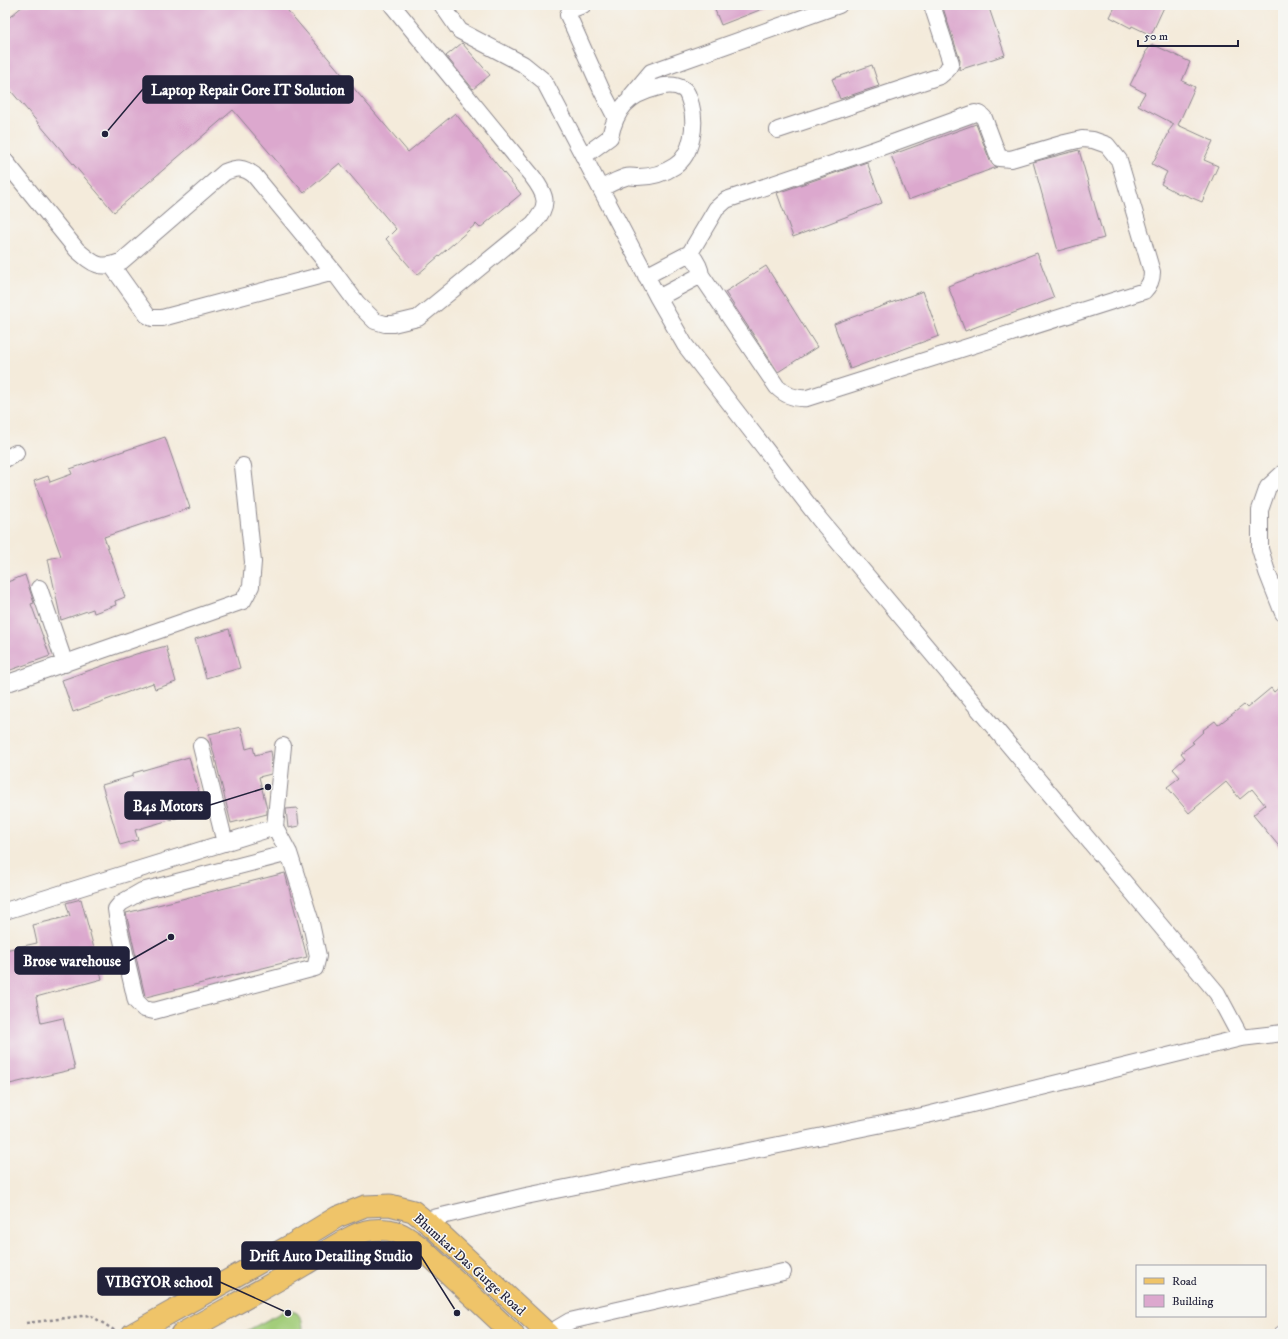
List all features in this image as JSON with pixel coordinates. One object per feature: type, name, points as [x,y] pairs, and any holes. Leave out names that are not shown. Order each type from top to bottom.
[{"type":"main road","name":"Bhumkar Das Gurge Road","points":[[132,1334],[291,1245],[337,1217],[365,1206],[390,1205],[413,1211],[548,1334]]},
{"type":"main road","points":[[402,1233],[424,1220]]},
{"type":"main road","name":"Bhumkar Das Gurge Road","points":[[190,1332],[348,1238],[370,1230],[387,1230],[402,1233],[419,1246],[511,1334]]},
{"type":"street","points":[[5,161],[76,250],[88,260],[97,265],[104,266],[112,266],[122,261],[225,172],[235,168],[246,170],[254,175],[334,272],[357,303],[375,321],[385,324],[393,324],[414,320],[430,309],[533,224],[544,209],[544,198],[540,187],[392,5]]},
{"type":"street","points":[[442,5],[460,31],[523,64],[544,81],[646,276],[685,345],[820,520],[1217,993],[1241,1038]]},
{"type":"street","points":[[583,5],[570,10],[568,15],[602,91],[616,118]]},
{"type":"street","points":[[584,156],[610,137],[612,124],[627,100],[652,72],[839,5]]},
{"type":"street","points":[[778,130],[940,76],[944,73],[951,63],[932,5]]},
{"type":"street","points":[[601,188],[627,176],[645,177],[660,174],[677,165],[683,158],[690,145],[694,127],[693,112],[689,96],[684,90],[675,86],[662,86],[637,94],[627,100]]},
{"type":"street","points":[[646,276],[690,253],[716,209],[726,200],[974,113],[980,114],[984,118],[999,158],[1011,159],[1082,139],[1093,140],[1107,145],[1119,160],[1152,272],[1150,284],[1144,291],[807,398],[799,399],[783,393],[777,388],[701,275],[700,268],[690,253]]},
{"type":"street","points":[[112,266],[147,315],[152,318],[162,318],[334,272]]},
{"type":"street","points":[[658,298],[701,275]]},
{"type":"street","points":[[5,684],[243,600],[251,586],[254,562],[243,466]]},
{"type":"street","points":[[1283,473],[1268,487],[1260,510],[1260,549],[1283,613]]},
{"type":"street","points":[[39,588],[65,664]]},
{"type":"street","points":[[201,746],[225,843]]},
{"type":"street","points":[[283,746],[274,828],[289,853],[310,919],[318,956],[315,968],[154,1011],[144,1009],[136,1001],[116,908],[121,903],[142,891],[289,853]]},
{"type":"street","points":[[5,911],[274,828]]},
{"type":"street","points":[[424,1220],[526,1196],[928,1115],[1241,1038],[1283,1033]]},
{"type":"street","points":[[548,1334],[570,1321],[783,1272]]},
{"type":"path","points":[[26,1323],[90,1315],[121,1334]]},
{"type":"green space","points":[[284,1311],[294,1312],[299,1315],[303,1326],[301,1334],[241,1334]]},
{"type":"building","points":[[24,5],[283,5],[408,152],[455,113],[521,194],[480,228],[476,224],[417,275],[386,239],[396,229],[340,163],[304,193],[233,110],[114,212],[5,84],[5,21]]},
{"type":"building","points":[[713,5],[770,5],[770,6],[721,25]]},
{"type":"building","points":[[942,5],[988,5],[1005,55],[959,70],[960,60]]},
{"type":"building","points":[[1116,5],[1165,5],[1151,35],[1132,26],[1131,28],[1110,17]]},
{"type":"building","points":[[462,43],[490,75],[473,89],[446,56]]},
{"type":"building","points":[[1152,44],[1190,62],[1182,81],[1195,87],[1178,125],[1213,141],[1204,160],[1218,166],[1202,202],[1183,194],[1181,195],[1161,184],[1167,172],[1152,164],[1169,133],[1168,132],[1174,124],[1138,105],[1145,93],[1130,85],[1145,53]]},
{"type":"building","points":[[872,65],[879,86],[840,99],[832,79]]},
{"type":"building","points":[[976,124],[990,161],[997,167],[908,200],[891,155]]},
{"type":"building","points":[[1079,150],[1104,238],[1058,251],[1033,162]]},
{"type":"building","points":[[867,162],[882,203],[793,237],[777,193]]},
{"type":"building","points":[[1037,253],[1054,298],[965,331],[948,286]]},
{"type":"building","points":[[766,266],[817,347],[778,372],[725,292]]},
{"type":"building","points":[[923,291],[939,336],[850,369],[834,324]]},
{"type":"building","points":[[165,437],[190,508],[104,537],[125,597],[115,601],[116,605],[94,613],[93,609],[61,620],[48,559],[61,556],[34,481],[48,476],[50,482],[72,474],[70,469]]},
{"type":"building","points":[[25,575],[34,603],[31,604],[50,656],[5,672],[5,583]]},
{"type":"building","points":[[229,629],[240,668],[206,678],[195,639]]},
{"type":"building","points":[[166,646],[176,682],[155,689],[153,683],[73,712],[62,680],[136,654]]},
{"type":"building","points":[[1283,684],[1283,851],[1253,815],[1265,805],[1252,789],[1240,799],[1226,782],[1189,813],[1167,787],[1180,777],[1173,769],[1185,758],[1181,753],[1194,743],[1192,742],[1204,731],[1203,730],[1215,721],[1218,725],[1244,705],[1247,708],[1271,688],[1274,692]]},
{"type":"building","points":[[241,727],[246,749],[253,747],[255,755],[271,751],[271,774],[259,777],[267,814],[231,823],[209,734]]},
{"type":"building","points":[[189,757],[204,810],[135,830],[138,840],[120,845],[102,785],[133,776],[133,773]]},
{"type":"building","points":[[297,808],[299,826],[288,828],[286,809]]},
{"type":"building","points":[[285,873],[307,957],[146,997],[145,996],[126,913]]},
{"type":"building","points":[[81,899],[102,979],[36,997],[41,1023],[63,1018],[75,1069],[5,1085],[5,950],[37,943],[33,925],[70,916],[66,903]]},
{"type":"place","name":"Laptop Repair Core IT Solution","points":[[105,134]]},
{"type":"place","name":"B4s Motors","points":[[268,787]]},
{"type":"place","name":"Brose warehouse","points":[[171,937]]},
{"type":"place","name":"VIBGYOR school","points":[[288,1313]]},
{"type":"place","name":"Drift Auto Detailing Studio","points":[[457,1313]]}]
